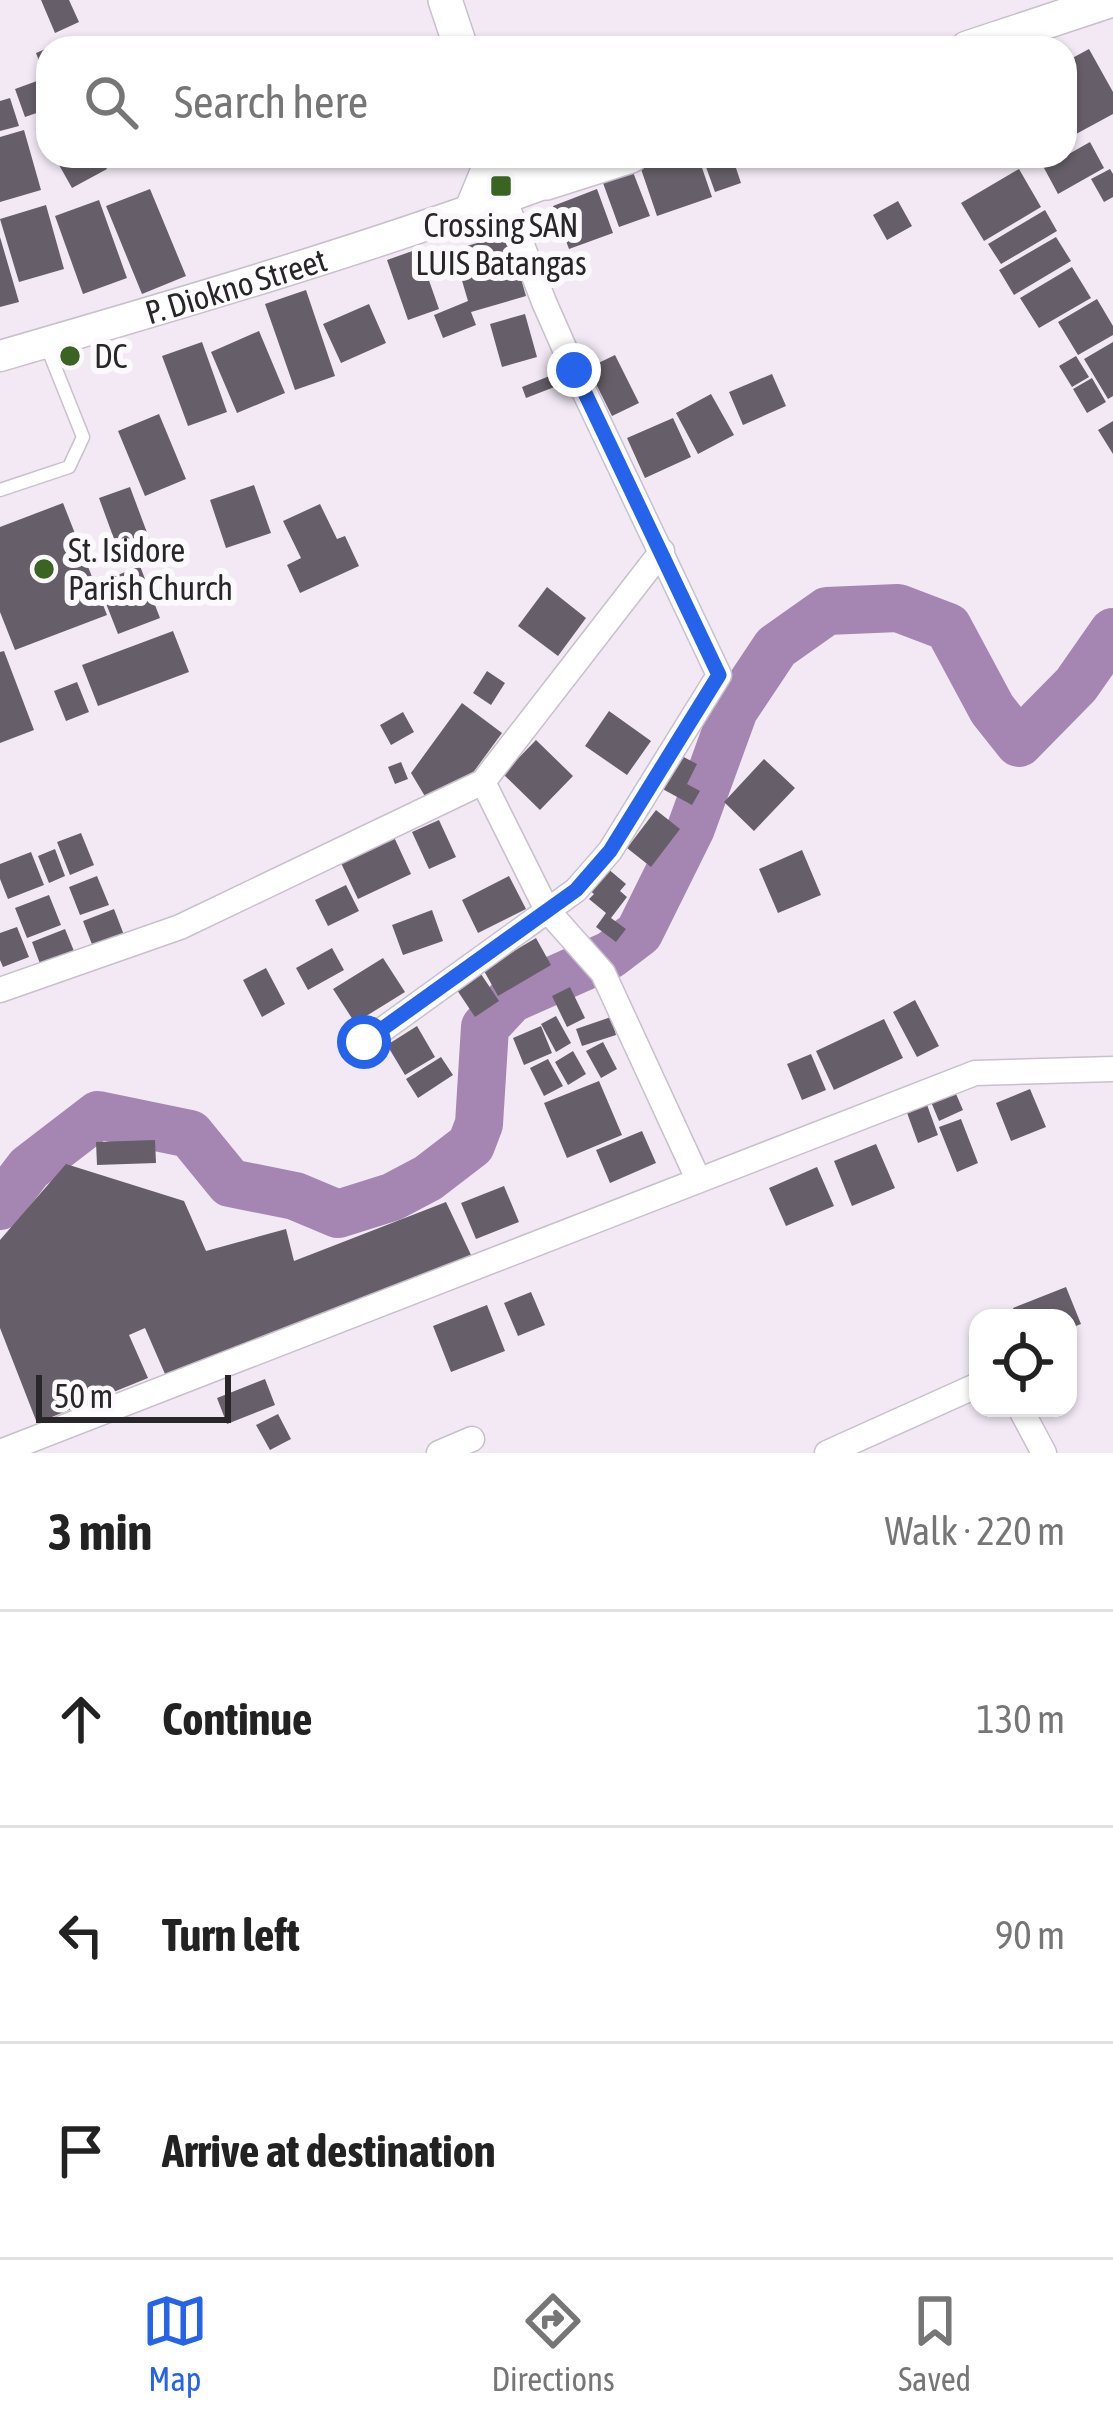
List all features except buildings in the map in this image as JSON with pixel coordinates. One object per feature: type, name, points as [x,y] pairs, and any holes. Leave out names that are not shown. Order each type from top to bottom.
[{"type":"main road","points":[[445,0],[457,36]]},
{"type":"main road","points":[[1003,36],[1112,0]]},
{"type":"main road","points":[[523,168],[546,183],[593,168]]},
{"type":"street","points":[[470,212],[487,168]]},
{"type":"street","name":"P. Diokno Street","points":[[0,356],[470,212],[546,183]]},
{"type":"street","points":[[364,1042],[576,890],[610,851],[719,675],[574,370],[505,198]]},
{"type":"street","points":[[0,990],[179,927],[483,782],[662,551]]},
{"type":"street","points":[[483,782],[547,910],[603,974],[698,1179]]},
{"type":"street","points":[[0,1452],[975,1073],[1113,1069]]},
{"type":"street","points":[[827,1453],[969,1389]]},
{"type":"street","points":[[1025,1417],[1044,1453]]},
{"type":"street","points":[[439,1453],[472,1439]]},
{"type":"lane","points":[[0,490],[69,467],[83,437],[46,343]]},
{"type":"waterway","points":[[0,1206],[29,1168],[98,1115],[190,1134],[230,1183],[295,1196],[338,1214],[392,1197],[428,1178],[471,1145],[479,1124],[485,1027],[511,999],[610,955],[639,933],[691,828],[734,710],[776,647],[827,611],[898,608],[948,627],[992,709],[1019,743],[1076,685],[1113,632]]},
{"type":"place","name":"Crossing SAN LUIS Batangas","points":[[501,186]]},
{"type":"place","name":"DC","points":[[70,356]]},
{"type":"place","name":"St. Isidore Parish Church","points":[[44,569]]},
{"type":"route","points":[[364,1042],[576,890],[610,851],[719,675],[574,370]]}]
